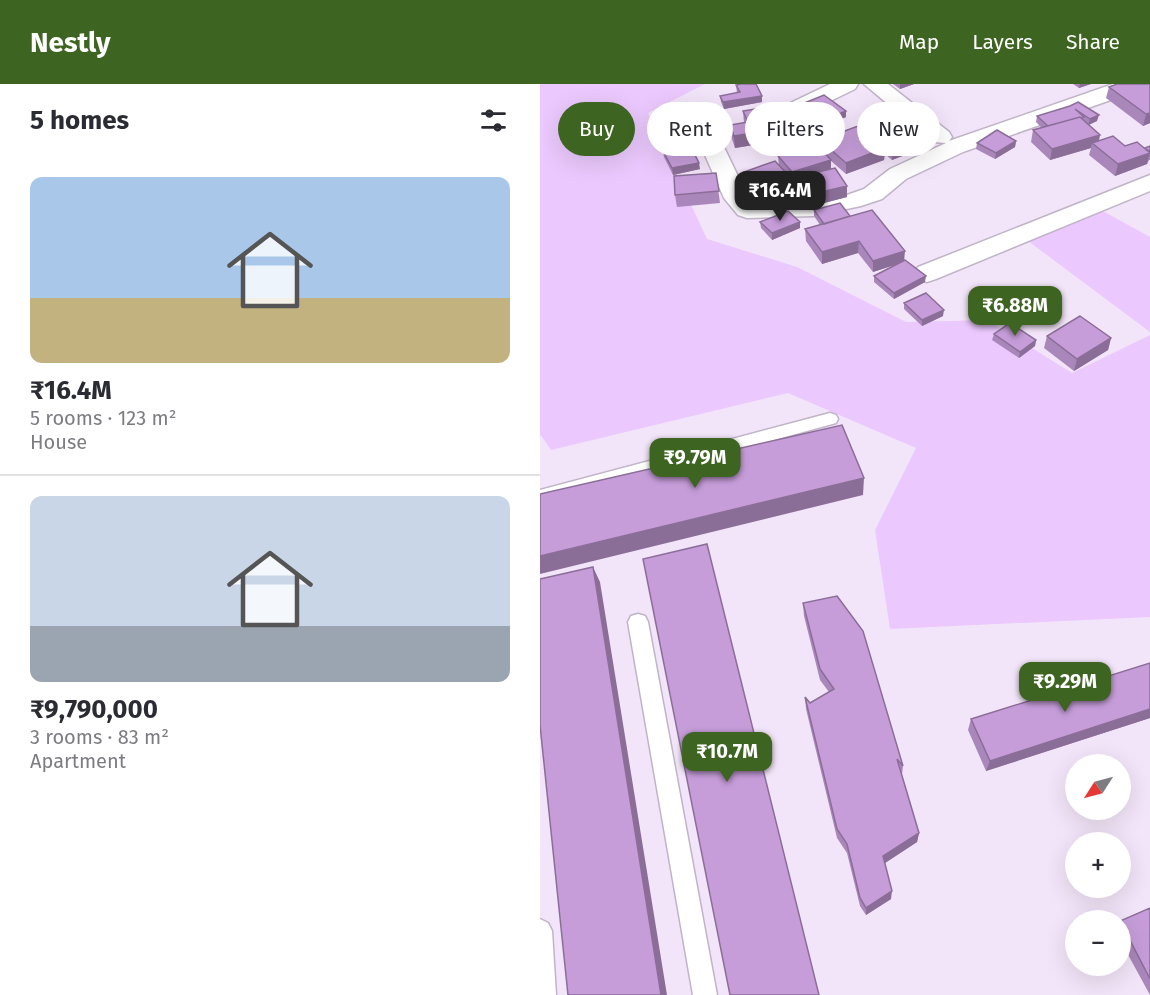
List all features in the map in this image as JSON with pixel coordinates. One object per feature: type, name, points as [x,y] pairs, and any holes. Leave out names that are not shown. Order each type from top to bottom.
[{"type":"street","points":[[810,102],[847,84]]},
{"type":"street","points":[[875,84],[955,147]]},
{"type":"street","points":[[717,156],[736,198],[747,210],[813,209],[873,194],[898,174],[955,147],[1134,84]]},
{"type":"street","points":[[927,273],[1150,182]]},
{"type":"lane","points":[[540,497],[830,419]]},
{"type":"lane","points":[[638,622],[705,995]]},
{"type":"lane","points":[[540,931],[544,995]]},
{"type":"shaded area","points":[[540,84],[705,84],[670,102],[647,102],[647,156],[668,156],[707,239],[797,267],[906,322],[987,320],[1072,373],[1150,335],[1150,617],[890,629],[875,530],[916,448],[788,393],[551,450],[540,434]]},
{"type":"shaded area","points":[[1090,204],[1150,237],[1150,332],[1020,235]]},
{"type":"building","points":[[756,84],[762,96],[723,102],[720,96],[740,92],[736,85]]},
{"type":"building","points":[[1117,84],[1150,84],[1150,113],[1146,114],[1109,87]]},
{"type":"building","points":[[824,95],[834,102],[807,102]]},
{"type":"building","points":[[1078,102],[1099,115],[1090,119],[1075,109],[1084,117],[1048,126],[1037,116],[1070,106]]},
{"type":"building","points":[[1080,117],[1100,135],[1052,149],[1033,130]]},
{"type":"building","points":[[745,122],[745,134],[734,136],[733,124]]},
{"type":"building","points":[[857,126],[857,156],[864,156],[846,163],[838,156],[845,156],[845,131]]},
{"type":"building","points":[[997,130],[1016,141],[996,153],[977,143]]},
{"type":"building","points":[[1113,136],[1125,146],[1137,142],[1150,153],[1118,164],[1092,143]]},
{"type":"building","points":[[666,156],[696,156],[699,163],[672,168]]},
{"type":"building","points":[[778,156],[827,156],[831,160],[792,172]]},
{"type":"building","points":[[775,161],[788,175],[758,186],[744,172]]},
{"type":"building","points":[[835,168],[847,186],[804,196],[792,178]]},
{"type":"building","points":[[716,173],[719,191],[675,195],[674,176]]},
{"type":"building","points":[[840,203],[850,216],[824,224],[814,210]]},
{"type":"building","points":[[872,210],[905,251],[873,261],[859,241],[822,252],[805,229]]},
{"type":"building","points":[[788,211],[800,222],[772,233],[760,222]]},
{"type":"building","points":[[905,260],[926,276],[894,293],[874,276]]},
{"type":"building","points":[[926,293],[944,310],[922,320],[904,303]]},
{"type":"building","points":[[1080,316],[1111,338],[1077,359],[1047,336]]},
{"type":"building","points":[[1010,323],[1036,340],[1020,352],[994,334]]},
{"type":"building","points":[[842,425],[864,478],[540,556],[540,494]]},
{"type":"building","points":[[707,544],[819,995],[730,995],[643,559]]},
{"type":"building","points":[[593,567],[661,995],[568,995],[540,725],[540,579]]},
{"type":"building","points":[[837,596],[863,631],[903,766],[897,759],[919,833],[883,856],[892,891],[866,908],[860,898],[847,844],[837,829],[805,697],[810,703],[834,689],[820,669],[803,603]]},
{"type":"building","points":[[1150,663],[1150,709],[990,761],[971,719]]},
{"type":"building","points":[[1150,908],[1150,979],[1131,942],[1131,916]]}]
